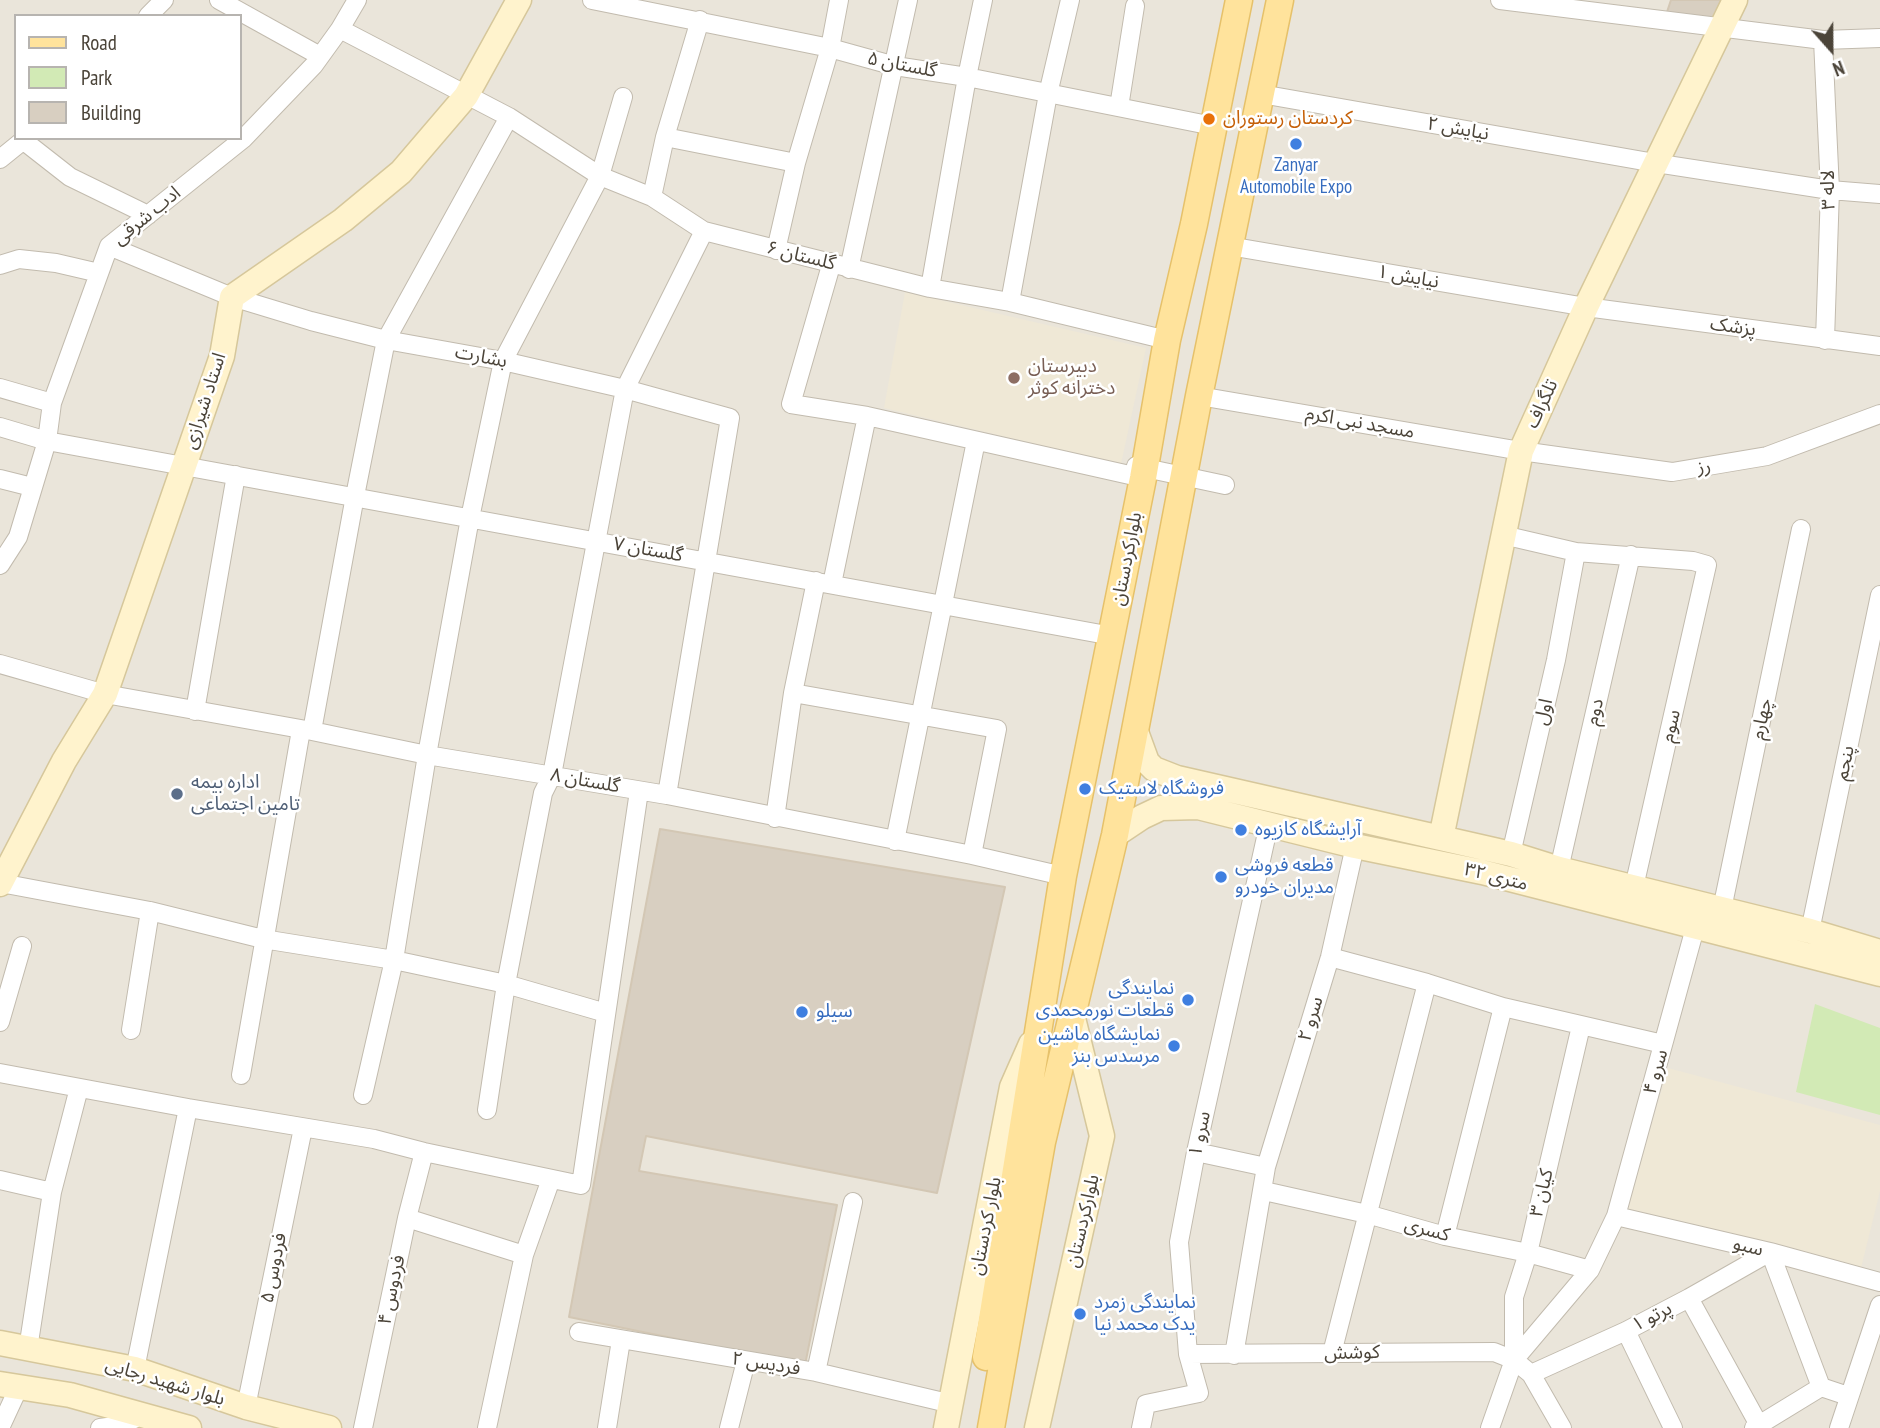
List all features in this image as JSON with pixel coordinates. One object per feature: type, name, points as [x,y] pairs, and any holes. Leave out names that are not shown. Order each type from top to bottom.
[{"type":"main road","name":"بلوارکردستان","points":[[974,1428],[1026,1119],[1063,876],[1112,636],[1167,340],[1194,224],[1239,0]]},
{"type":"main road","name":"بلوارکردستان","points":[[992,1428],[1042,1142],[1115,835],[1183,476],[1280,0]]},
{"type":"street","points":[[150,14],[164,0]]},
{"type":"street","points":[[219,0],[320,57]]},
{"type":"street","name":"ادب شرقی","points":[[242,140],[320,57],[357,0]]},
{"type":"street","points":[[232,298],[343,220],[401,172],[466,96],[519,0]]},
{"type":"street","name":"گلستان ۵","points":[[592,0],[830,48],[895,66],[967,77],[1213,126]]},
{"type":"street","points":[[776,250],[796,163],[830,48],[839,0]]},
{"type":"street","points":[[908,0],[895,66],[841,266],[791,404],[867,416],[976,441],[1143,473],[1183,476],[1225,485]]},
{"type":"street","points":[[930,288],[983,0]]},
{"type":"street","points":[[1010,302],[1048,94],[1070,0]]},
{"type":"street","points":[[1500,0],[1823,40],[1880,38]]},
{"type":"street","name":"تلگراف","points":[[1441,838],[1521,451],[1655,163],[1735,0]]},
{"type":"street","points":[[1119,107],[1135,6]]},
{"type":"street","points":[[652,197],[665,137],[700,20]]},
{"type":"street","name":"گلستان ۶","points":[[340,29],[509,117],[600,176],[652,197],[704,231],[930,288],[1010,302],[1167,340]]},
{"type":"street","name":"لاله ۳","points":[[1823,40],[1830,190],[1825,340]]},
{"type":"street","name":"نیایش ۲","points":[[1261,94],[1655,163],[1830,190],[1880,194]]},
{"type":"street","points":[[363,1095],[394,960],[427,755],[470,517],[503,361],[600,176],[622,97]]},
{"type":"street","points":[[241,1075],[263,939],[386,340],[509,117]]},
{"type":"street","points":[[665,137],[796,163]]},
{"type":"street","points":[[0,159],[25,140],[70,177],[148,215]]},
{"type":"street","name":"ادب شرقی","points":[[0,565],[18,537],[47,441],[52,403],[109,246],[242,140]]},
{"type":"street","points":[[487,1110],[506,984],[543,793],[552,775],[625,388],[704,231]]},
{"type":"street","name":"بشارت","points":[[109,246],[232,298],[386,340],[503,361],[625,388],[730,418],[706,561]]},
{"type":"street","name":"نیایش ۱","points":[[1229,246],[1587,307]]},
{"type":"street","points":[[0,265],[19,259],[56,263],[99,273]]},
{"type":"street","name":"استاد شیرازی","points":[[1,883],[64,761],[104,694],[222,356],[232,298]]},
{"type":"street","name":"پزشک","points":[[1587,307],[1880,346]]},
{"type":"street","points":[[0,388],[52,403]]},
{"type":"street","name":"مسجد نبی اکرم","points":[[1199,396],[1521,451]]},
{"type":"street","name":"رز","points":[[1521,451],[1672,472],[1767,456],[1880,414]]},
{"type":"street","points":[[775,818],[793,693],[867,416]]},
{"type":"street","name":"گلستان ۷","points":[[0,427],[47,441],[1112,636]]},
{"type":"street","points":[[895,841],[976,441]]},
{"type":"street","points":[[1118,462],[1143,473]]},
{"type":"street","points":[[195,712],[236,475]]},
{"type":"street","points":[[0,479],[32,487]]},
{"type":"street","name":"چهارم","points":[[1722,909],[1801,530]]},
{"type":"street","points":[[1503,535],[1576,552],[1631,555]]},
{"type":"street","name":"اول","points":[[1511,853],[1556,660],[1576,552]]},
{"type":"street","name":"سوم","points":[[1631,555],[1693,561],[1707,565],[1634,887]]},
{"type":"street","name":"دوم","points":[[1559,869],[1631,555]]},
{"type":"street","points":[[667,795],[706,561]]},
{"type":"street","name":"پنجم","points":[[1810,931],[1880,595]]},
{"type":"street","name":"گلستان ۸","points":[[0,664],[104,694],[427,755],[667,795],[972,855],[1063,876]]},
{"type":"street","points":[[793,693],[997,729],[972,855]]},
{"type":"street","name":"۳۲ متری","points":[[1136,732],[1147,762],[1154,769],[1177,778],[1511,853],[1559,869],[1810,931],[1880,952]]},
{"type":"street","points":[[0,1073],[374,1139],[581,1185],[639,790]]},
{"type":"street","name":"۳۲ متری","points":[[1115,835],[1161,808],[1198,807],[1355,846],[1482,872],[1880,974]]},
{"type":"street","name":"سرو ۱","points":[[1141,1428],[1146,1404],[1199,1393],[1188,1354],[1179,1242],[1196,1152],[1269,824]]},
{"type":"street","name":"سرو ۲","points":[[1234,1355],[1266,1167],[1330,957],[1355,846]]},
{"type":"street","points":[[1,883],[150,911],[263,939],[394,960],[506,984],[606,1013]]},
{"type":"street","points":[[131,1030],[150,911]]},
{"type":"street","name":"سرو ۴","points":[[1514,1360],[1590,1270],[1616,1216],[1695,928]]},
{"type":"street","points":[[0,1022],[22,946]]},
{"type":"street","points":[[1330,957],[1503,1007],[1663,1044]]},
{"type":"street","points":[[1332,1353],[1427,983]]},
{"type":"street","points":[[1445,1236],[1503,1007]]},
{"type":"street","name":"بلوارکردستان","points":[[1037,1428],[1102,1136],[1072,1014]]},
{"type":"street","name":"کیان ۳","points":[[1514,1360],[1514,1297],[1528,1252],[1581,1026]]},
{"type":"street","name":"بلوار کردستان","points":[[949,1416],[1012,1087],[1039,1028]]},
{"type":"street","points":[[28,1349],[52,1192],[79,1088]]},
{"type":"street","points":[[135,1369],[188,1108]]},
{"type":"street","name":"فردوس ۵","points":[[246,1407],[303,1128]]},
{"type":"street","name":"فردوس ۴","points":[[363,1428],[407,1217],[424,1152]]},
{"type":"street","points":[[1196,1152],[1266,1167]]},
{"type":"street","points":[[487,1428],[524,1255],[551,1179]]},
{"type":"street","points":[[0,1180],[52,1192]]},
{"type":"street","name":"کسری","points":[[1264,1191],[1367,1214],[1445,1236],[1528,1252],[1590,1270]]},
{"type":"street","points":[[816,1372],[853,1202]]},
{"type":"street","name":"سبو","points":[[1616,1216],[1770,1252],[1880,1282]]},
{"type":"street","points":[[407,1217],[524,1255]]},
{"type":"street","points":[[1770,1252],[1821,1387]]},
{"type":"street","name":"پرتو ۱","points":[[1531,1374],[1626,1331],[1770,1252]]},
{"type":"street","points":[[1689,1298],[1756,1426],[1821,1387],[1848,1396]]},
{"type":"street","points":[[1839,1428],[1880,1305]]},
{"type":"street","points":[[1626,1331],[1673,1428]]},
{"type":"street","name":"فردیس ۲","points":[[579,1332],[816,1372],[949,1416]]},
{"type":"street","points":[[607,1428],[621,1340]]},
{"type":"street","name":"بلوار شهید رجایی","points":[[0,1343],[135,1369],[246,1407],[329,1428]]},
{"type":"street","name":"کوشش","points":[[1188,1354],[1494,1352],[1514,1360]]},
{"type":"street","points":[[1490,1428],[1514,1360],[1531,1374],[1562,1428]]},
{"type":"street","points":[[729,1428],[746,1361]]},
{"type":"street","points":[[0,1428],[9,1386]]},
{"type":"street","name":"بلوار شهید رجایی","points":[[9,1386],[70,1395],[155,1421],[189,1428]]},
{"type":"street","points":[[100,1428],[155,1421]]},
{"type":"shaded area","points":[[0,0],[1880,0],[1880,1428],[0,1428]]},
{"type":"shaded area","name":"دبیرستان دخترانه کوثر","points":[[905,292],[1146,348],[1121,464],[884,408]]},
{"type":"shaded area","points":[[1668,1068],[1880,1125],[1880,1191],[1861,1268],[1627,1210]]},
{"type":"green space","points":[[1815,1004],[1880,1028],[1880,1115],[1796,1092]]},
{"type":"building","points":[[1671,0],[1721,0],[1713,19],[1666,15]]},
{"type":"building","name":"سیلو","points":[[660,829],[1005,887],[937,1193],[646,1136],[639,1171],[837,1205],[805,1365],[569,1317]]},
{"type":"place","name":"کردستان رستوران","points":[[1209,119]]},
{"type":"place","name":"Zanyar Automobile Expo","points":[[1296,144]]},
{"type":"place","name":"دبیرستان دخترانه کوثر","points":[[1014,378]]},
{"type":"place","name":"فروشگاه لاستیک","points":[[1085,789]]},
{"type":"place","name":"اداره بیمه تامین اجتماعی","points":[[177,794]]},
{"type":"place","name":"آرایشگاه کازیوه","points":[[1241,830]]},
{"type":"place","name":"قطعه فروشی مدیران خودرو","points":[[1221,877]]},
{"type":"place","name":"نمایندگی قطعات نورمحمدی","points":[[1188,1000]]},
{"type":"place","name":"سیلو","points":[[802,1012]]},
{"type":"place","name":"نمایشگاه ماشین مرسدس بنز","points":[[1174,1046]]},
{"type":"place","name":"نمایندگی زمرد یدک محمد نیا","points":[[1080,1314]]}]
